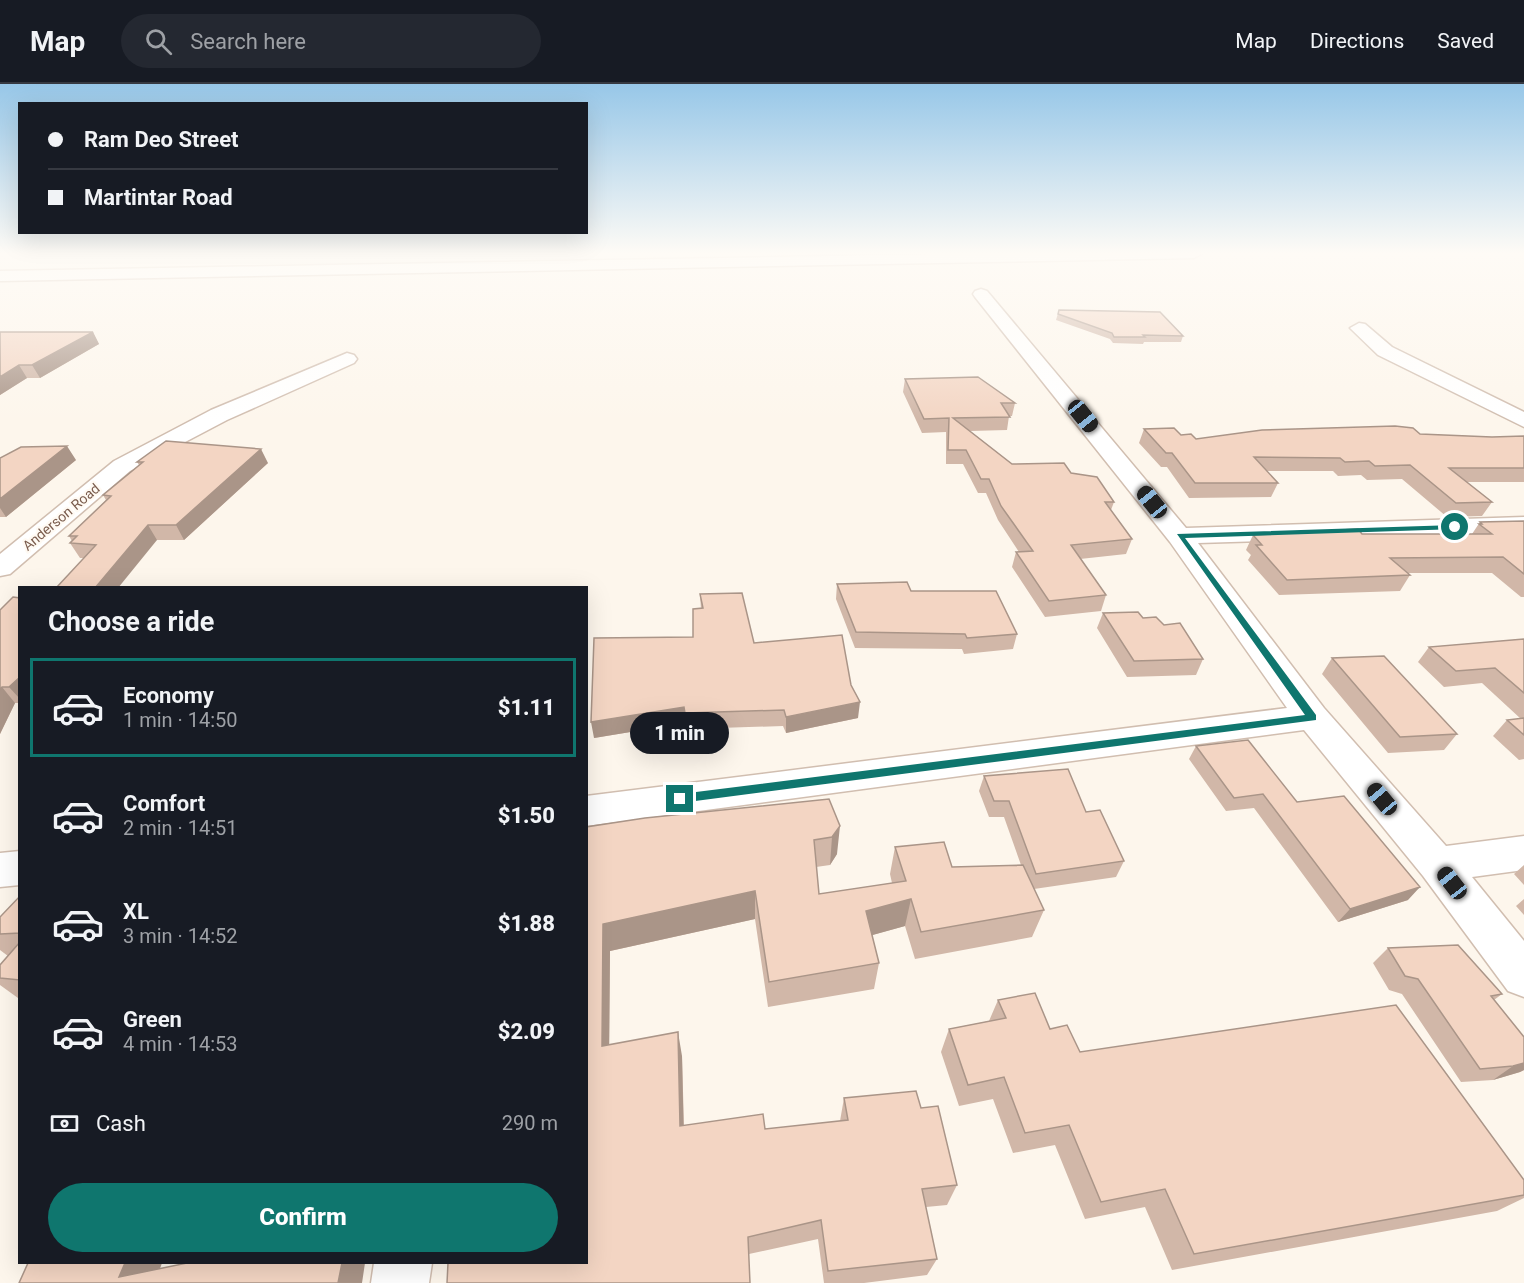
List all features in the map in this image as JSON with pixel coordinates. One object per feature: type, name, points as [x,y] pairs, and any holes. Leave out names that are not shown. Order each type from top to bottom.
[{"type":"street","points":[[995,310],[1179,536],[1312,717],[1437,864],[1524,976]]},
{"type":"street","points":[[1359,328],[1385,351],[1524,420]]},
{"type":"street","name":"Anderson Road","points":[[0,568],[122,466],[219,415],[347,359]]},
{"type":"street","points":[[1179,536],[1524,525]]},
{"type":"street","points":[[588,811],[1312,717]]},
{"type":"street","points":[[1437,864],[1524,853]]},
{"type":"street","points":[[0,870],[18,868]]},
{"type":"street","points":[[400,1283],[403,1264]]},
{"type":"building","points":[[1059,310],[1160,312],[1183,336],[1114,337],[1112,333],[1058,314]]},
{"type":"building","points":[[0,332],[93,332],[32,365],[19,365],[0,377]]},
{"type":"building","points":[[978,377],[1015,403],[1001,403],[1010,417],[953,418],[1012,464],[1064,463],[1071,473],[1097,477],[1114,502],[1105,502],[1132,539],[1071,545],[1106,595],[1049,601],[1016,552],[1033,551],[1001,506],[989,479],[981,479],[966,450],[948,450],[949,418],[924,419],[905,379]]},
{"type":"building","points":[[1395,426],[1413,428],[1420,434],[1524,436],[1524,468],[1449,468],[1492,502],[1456,503],[1410,465],[1375,466],[1369,461],[1345,462],[1340,458],[1254,457],[1278,483],[1195,483],[1172,453],[1166,453],[1144,429],[1174,428],[1181,435],[1191,434],[1196,439],[1262,430]]},
{"type":"building","points":[[166,441],[261,449],[176,525],[148,525],[97,586],[58,586],[96,545],[70,543],[77,536],[69,536],[111,496],[103,495],[143,462],[137,462]]},
{"type":"building","points":[[67,446],[0,499],[0,458],[21,447]]},
{"type":"building","points":[[1524,521],[1524,574],[1503,557],[1390,558],[1410,575],[1287,580],[1256,545],[1262,545],[1253,535],[1358,529],[1362,534],[1492,534],[1479,524],[1482,524],[1480,522]]},
{"type":"building","points":[[907,582],[911,591],[996,591],[1017,634],[967,638],[965,634],[856,632],[837,584]]},
{"type":"building","points":[[742,593],[754,643],[842,635],[851,685],[860,702],[786,717],[784,710],[685,713],[684,707],[591,722],[594,638],[693,637],[693,609],[703,608],[700,594]]},
{"type":"building","points":[[13,597],[18,598],[18,679],[9,687],[2,687],[0,690],[0,610]]},
{"type":"building","points":[[1138,612],[1143,618],[1156,617],[1164,625],[1180,623],[1203,659],[1134,661],[1103,613]]},
{"type":"building","points":[[1524,639],[1524,693],[1495,668],[1456,671],[1429,647]]},
{"type":"building","points":[[1384,656],[1457,734],[1400,737],[1332,658]]},
{"type":"building","points":[[1524,718],[1524,735],[1507,720]]},
{"type":"building","points":[[1248,740],[1297,802],[1344,796],[1420,887],[1350,909],[1263,794],[1234,798],[1196,746]]},
{"type":"building","points":[[1068,769],[1086,812],[1100,810],[1124,861],[1036,874],[1009,801],[994,801],[984,776]]},
{"type":"building","points":[[829,799],[840,826],[832,837],[814,840],[819,894],[906,881],[895,847],[944,842],[952,867],[1023,865],[1044,910],[921,932],[911,899],[866,911],[879,963],[769,982],[755,891],[603,924],[602,1046],[678,1032],[680,1126],[763,1114],[765,1129],[848,1120],[844,1098],[916,1091],[921,1108],[938,1106],[957,1185],[922,1189],[937,1259],[828,1271],[821,1220],[748,1237],[750,1283],[447,1283],[448,1264],[588,1264],[588,827],[645,818]]},
{"type":"building","points":[[18,898],[18,933],[0,934],[0,917]]},
{"type":"building","points":[[18,944],[18,980],[0,978],[0,965]]},
{"type":"building","points":[[1458,945],[1502,994],[1491,996],[1524,1037],[1524,1063],[1480,1069],[1418,979],[1405,976],[1388,948]]},
{"type":"building","points":[[1035,993],[1050,1029],[1067,1025],[1080,1052],[1396,1005],[1524,1180],[1524,1195],[1194,1254],[1165,1189],[1101,1202],[1069,1125],[1025,1133],[1004,1077],[968,1085],[949,1029],[1006,1018],[998,1000]]},
{"type":"building","points":[[28,1264],[125,1264],[119,1277],[182,1264],[342,1264],[338,1283],[19,1283]]},
{"type":"route","points":[[680,799],[1312,717],[1179,536],[1455,527]]}]
